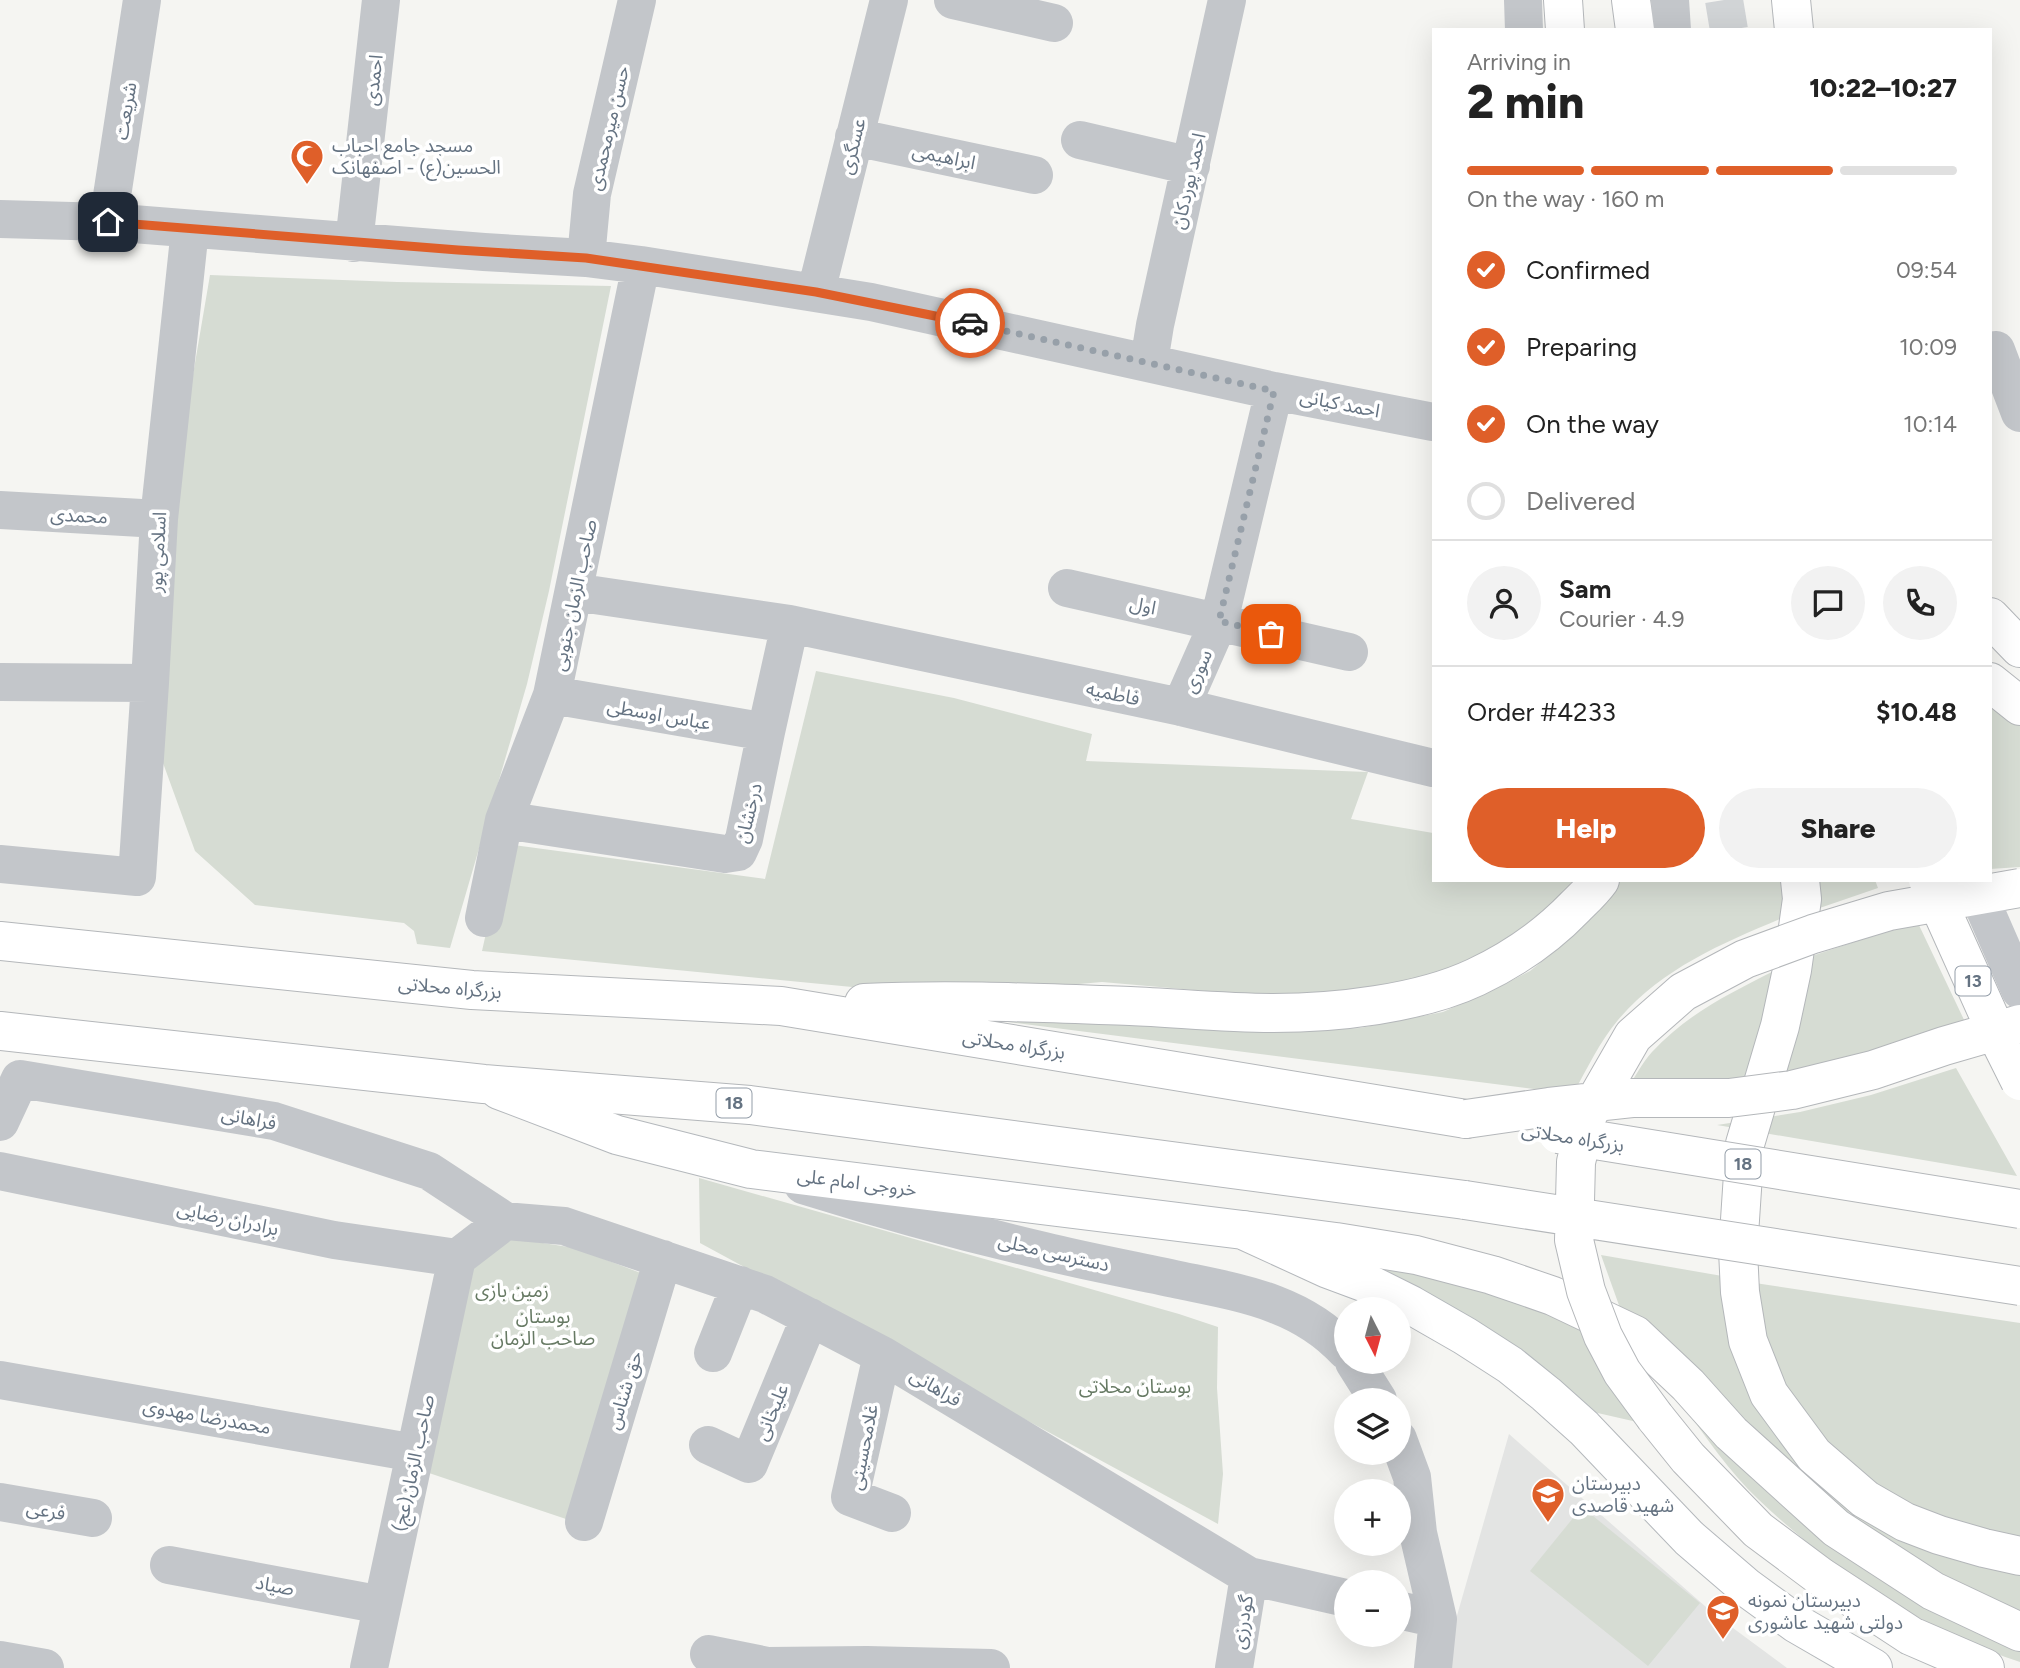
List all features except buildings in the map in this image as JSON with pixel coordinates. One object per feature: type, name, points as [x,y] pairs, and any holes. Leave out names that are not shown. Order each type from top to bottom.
[{"type":"main road","points":[[1563,0],[1565,28]]},
{"type":"main road","points":[[1631,0],[1635,28]]},
{"type":"main road","points":[[1791,0],[1794,28]]},
{"type":"main road","points":[[1992,619],[2020,648]]},
{"type":"main road","points":[[1992,684],[2020,706]]},
{"type":"main road","points":[[781,1006],[932,1000],[1273,1013],[1387,1003],[1433,993],[1475,978],[1519,953],[1558,925],[1598,882]]},
{"type":"main road","points":[[1800,882],[1802,899],[1792,970],[1780,1026],[1745,1144],[1738,1250],[1748,1341],[1769,1394],[1814,1455],[1865,1499],[1905,1522],[1939,1535],[2020,1556]]},
{"type":"main road","name":"13","points":[[1929,882],[2020,1081]]},
{"type":"main road","points":[[1985,1668],[1911,1636],[1821,1577],[1758,1530],[1688,1458],[1622,1372],[1603,1336],[1586,1291],[1574,1240],[1576,1162],[1587,1116],[1633,1036],[1684,992],[1745,959],[1813,934],[1889,911],[2020,888]]},
{"type":"main road","name":"بزرگراه محلاتی","points":[[0,941],[472,990],[781,1006],[2020,1209]]},
{"type":"main road","points":[[1466,1119],[1632,1098],[1729,1098],[1792,1090],[1873,1070],[2020,1024]]},
{"type":"main road","name":"18","points":[[0,1031],[484,1084],[750,1105],[1465,1200],[2020,1286]]},
{"type":"main road","name":"خروجی امام علی","points":[[484,1084],[617,1135],[751,1169],[1336,1242],[1416,1255],[1492,1275],[1553,1296],[1635,1335],[1688,1385],[1731,1433],[1836,1528],[1933,1591],[2020,1632]]},
{"type":"main road","points":[[1243,1230],[1411,1305],[1510,1365],[1584,1428],[1689,1538],[1746,1587],[1797,1624],[1873,1668]]},
{"type":"street","name":"شریعت","points":[[108,222],[142,0]]},
{"type":"street","name":"احمدی","points":[[354,243],[381,0]]},
{"type":"street","name":"حسن میرمحمدی","points":[[586,258],[592,194],[637,0]]},
{"type":"street","name":"عسگری","points":[[816,292],[889,0]]},
{"type":"street","points":[[953,0],[1054,23]]},
{"type":"street","name":"احمد پوردکان","points":[[1149,362],[1227,0]]},
{"type":"street","points":[[1522,0],[1524,28]]},
{"type":"street","points":[[1670,0],[1672,28]]},
{"type":"street","name":"ابراهیمی","points":[[854,137],[1034,175]]},
{"type":"street","points":[[1080,140],[1191,166]]},
{"type":"street","name":"احمد کیانی","points":[[0,219],[108,222],[354,243],[586,258],[641,265],[871,302],[1274,391],[1415,418]]},
{"type":"street","name":"اسلامی پور","points":[[0,864],[137,877],[159,519],[190,229]]},
{"type":"street","name":"صاحب الزمان جنوبی","points":[[484,918],[504,820],[552,695],[641,265]]},
{"type":"street","points":[[1996,350],[2020,413]]},
{"type":"street","name":"سوری","points":[[1181,707],[1219,621],[1274,391]]},
{"type":"street","points":[[1415,418],[1432,404]]},
{"type":"street","name":"محمدی","points":[[0,510],[159,519]]},
{"type":"street","name":"اول","points":[[1067,588],[1349,652]]},
{"type":"street","name":"فاطمیه","points":[[574,592],[790,624],[1181,707],[1432,768]]},
{"type":"street","name":"درخشان","points":[[504,820],[725,854],[738,852],[744,839],[790,624]]},
{"type":"street","points":[[0,682],[150,683]]},
{"type":"street","name":"عباس اوسطی","points":[[552,695],[765,732]]},
{"type":"street","points":[[1973,882],[2020,990]]},
{"type":"street","name":"فراهانی","points":[[0,1122],[20,1079],[274,1121],[429,1171],[505,1222],[564,1226],[765,1294],[882,1355],[1250,1576],[1334,1595]]},
{"type":"street","name":"دسترسی محلی","points":[[751,1169],[906,1217],[1045,1252],[1243,1293],[1283,1306],[1310,1320],[1334,1339]]},
{"type":"street","name":"برادران رضایی","points":[[0,1171],[334,1240],[457,1258]]},
{"type":"street","points":[[457,1258],[505,1222]]},
{"type":"street","name":"صاحب الزمان(عج)","points":[[369,1668],[457,1258]]},
{"type":"street","name":"حق شناس","points":[[584,1522],[663,1259]]},
{"type":"street","points":[[713,1353],[740,1285]]},
{"type":"street","name":"علیخانی","points":[[708,1445],[749,1464],[810,1317]]},
{"type":"street","name":"غلامحسینی","points":[[882,1355],[850,1497],[892,1513]]},
{"type":"street","name":"محمدرضا مهدوی","points":[[0,1380],[415,1453]]},
{"type":"street","points":[[1408,1465],[1412,1477],[1418,1533],[1438,1619],[1433,1668]]},
{"type":"street","name":"فرعی","points":[[0,1502],[93,1518]]},
{"type":"street","name":"صیاد","points":[[169,1565],[382,1605]]},
{"type":"street","name":"گودرزی","points":[[1234,1668],[1250,1576]]},
{"type":"street","points":[[1411,1613],[1438,1619]]},
{"type":"street","points":[[709,1654],[768,1666],[991,1668]]},
{"type":"street","points":[[0,1660],[45,1668]]},
{"type":"shaded area","name":"دبیرستان شهید قاصدی","points":[[1509,1434],[1714,1614],[1787,1668],[1442,1668]]},
{"type":"green space","points":[[210,275],[611,286],[549,591],[527,684],[450,948],[417,944],[414,931],[404,923],[255,905],[195,851],[159,752],[174,486]]},
{"type":"green space","points":[[816,671],[954,698],[1092,734],[1086,761],[1368,772],[1351,819],[1432,833],[1432,882],[1572,882],[1561,896],[1528,926],[1476,957],[1413,980],[1333,993],[1240,994],[1102,982],[1056,986],[883,990],[482,951],[506,844],[765,879]]},
{"type":"green space","points":[[1992,704],[2020,725],[2020,867],[1992,869]]},
{"type":"green space","points":[[1620,882],[1783,882],[1787,916],[1718,946],[1655,985],[1611,1028],[1573,1094],[915,1010],[1317,1030],[1360,1028],[1443,1012],[1530,971],[1575,934]]},
{"type":"green space","points":[[1811,882],[1876,882],[1878,888],[1811,911]]},
{"type":"green space","points":[[1917,921],[1966,1024],[1775,1078],[1809,957]]},
{"type":"green space","points":[[1776,970],[1750,1081],[1627,1089],[1648,1056],[1680,1026],[1726,996]]},
{"type":"green space","points":[[1956,1068],[2017,1176],[1717,1125],[1800,1112],[1871,1095]]},
{"type":"green space","name":"بوستان محلاتی","points":[[699,1178],[1218,1327],[1217,1388],[1223,1474],[1218,1524],[700,1243]]},
{"type":"green space","name":"بوستان صاحب الزمان","points":[[511,1238],[575,1248],[646,1275],[566,1519],[429,1473],[474,1264]]},
{"type":"green space","points":[[1601,1255],[1728,1277],[1790,1444],[2020,1567],[2020,1615],[1951,1584],[1845,1517],[1625,1322]]},
{"type":"green space","points":[[1336,1258],[1433,1275],[1578,1320],[1637,1422],[1589,1411],[1411,1303],[1411,1297],[1400,1297]]},
{"type":"green space","points":[[1755,1283],[2020,1323],[2020,1543],[1939,1522],[1838,1460],[1772,1367]]},
{"type":"green space","points":[[1682,1404],[1768,1493],[1831,1544],[2020,1648],[2020,1662],[1984,1649],[1914,1615],[1849,1574],[1817,1550],[1748,1489],[1718,1454]]},
{"type":"green space","points":[[1582,1507],[1700,1603],[1648,1666],[1530,1571]]},
{"type":"tunnel","points":[[1724,0],[1729,28]]},
{"type":"way so far","points":[[970,323],[1274,391],[1219,621],[1271,634]]},
{"type":"place","name":"مسجد جامع احباب الحسین(ع) - اصفهانک","points":[[307,186]]},
{"type":"place","name":"دبیرستان شهید قاصدی","points":[[1548,1524]]},
{"type":"place","name":"دبیرستان نمونه دولتی شهید عاشوری","points":[[1723,1641]]},
{"type":"route","points":[[108,222],[586,258],[816,292],[970,323]]},
{"type":"park label","name":"زمین بازی","points":[[512,1290]]}]
